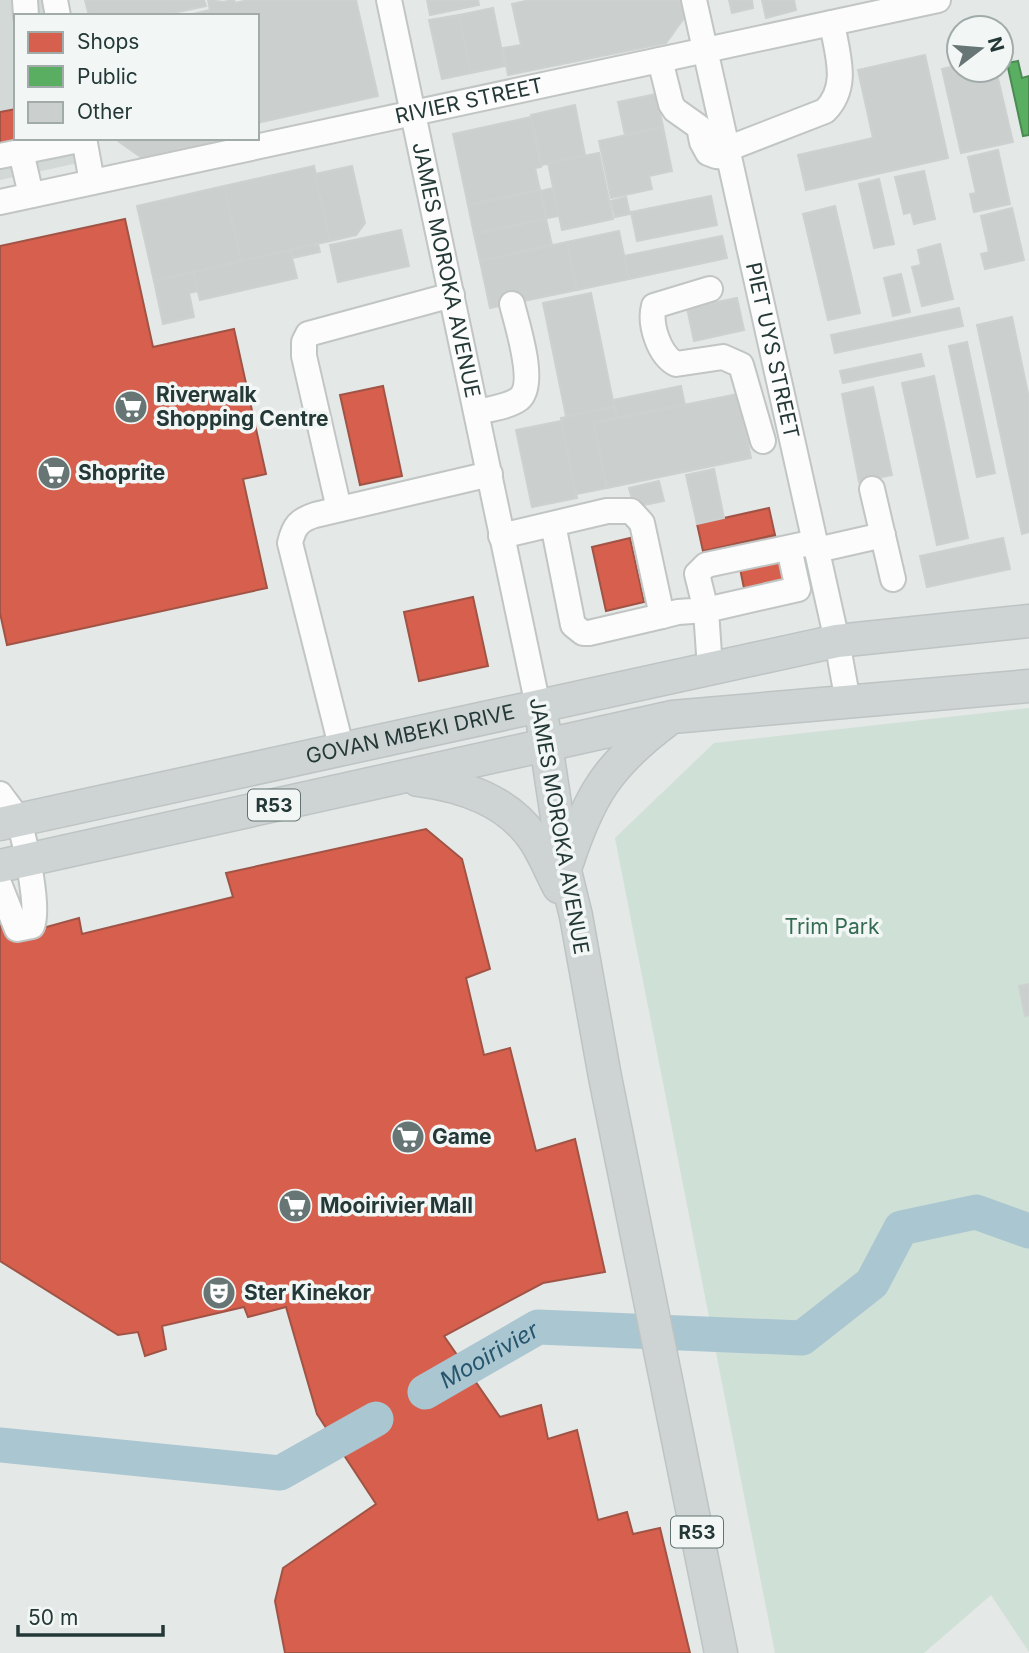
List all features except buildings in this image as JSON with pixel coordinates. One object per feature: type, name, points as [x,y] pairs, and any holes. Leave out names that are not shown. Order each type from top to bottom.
[{"type":"main road","name":"GOVAN MBEKI DRIVE","points":[[9,822],[837,641],[1029,621]]},
{"type":"main road","name":"GOVAN MBEKI DRIVE","points":[[14,863],[672,717],[1029,686]]},
{"type":"main road","name":"JAMES MOROKA AVENUE","points":[[538,706],[547,745],[565,871],[721,1653]]},
{"type":"main road","points":[[565,871],[579,826],[601,783],[621,758],[672,717]]},
{"type":"main road","points":[[401,777],[448,784],[467,790],[493,801],[520,821],[536,841],[576,916]]},
{"type":"street","name":"JAMES MOROKA AVENUE","points":[[389,0],[538,706]]},
{"type":"street","name":"PIET UYS STREET","points":[[694,0],[837,641],[848,702]]},
{"type":"street","name":"RIVIER STREET","points":[[0,202],[938,0]]},
{"type":"street","points":[[660,60],[671,104],[699,127],[708,153],[716,156],[825,111],[835,101],[841,72],[832,23]]},
{"type":"street","points":[[31,195],[10,154],[75,140]]},
{"type":"street","points":[[84,140],[92,182]]},
{"type":"street","points":[[710,289],[654,306],[652,314],[660,348],[670,361],[676,364],[723,357],[741,365],[763,441]]},
{"type":"street","points":[[339,509],[304,356],[304,342],[308,334],[452,295]]},
{"type":"street","points":[[477,412],[515,401],[526,388],[527,370],[512,304]]},
{"type":"street","points":[[755,416],[785,408]]},
{"type":"street","points":[[342,750],[290,543],[294,528],[301,519],[490,474]]},
{"type":"street","points":[[872,488],[893,579]]},
{"type":"street","points":[[501,536],[607,511],[631,511],[642,523],[662,616]]},
{"type":"street","points":[[553,524],[573,625],[589,634],[678,612],[706,610],[798,589],[789,548]]},
{"type":"street","points":[[710,669],[706,610],[697,574],[706,565],[789,548],[883,535]]},
{"type":"street","points":[[0,794],[9,822],[14,863],[35,914],[32,926],[17,929],[0,886]]},
{"type":"shaded area","points":[[0,0],[42,0],[46,14],[14,14],[14,140],[73,140],[78,163],[0,180]]},
{"type":"green space","name":"Trim Park","points":[[1029,708],[1029,1652],[991,1595],[924,1653],[775,1653],[615,838],[714,743]]},
{"type":"waterway","name":"Mooirivier","points":[[425,1392],[538,1327],[802,1338],[872,1283],[901,1228],[976,1212],[1029,1231]]},
{"type":"waterway","name":"Mooirivier","points":[[0,1445],[280,1473],[376,1419]]},
{"type":"place","name":"Riverwalk Shopping Centre","points":[[131,407]]},
{"type":"place","name":"Shoprite","points":[[54,473]]},
{"type":"place","name":"Game","points":[[408,1137]]},
{"type":"place","name":"Mooirivier Mall","points":[[295,1206]]},
{"type":"place","name":"Ster Kinekor","points":[[219,1293]]}]
